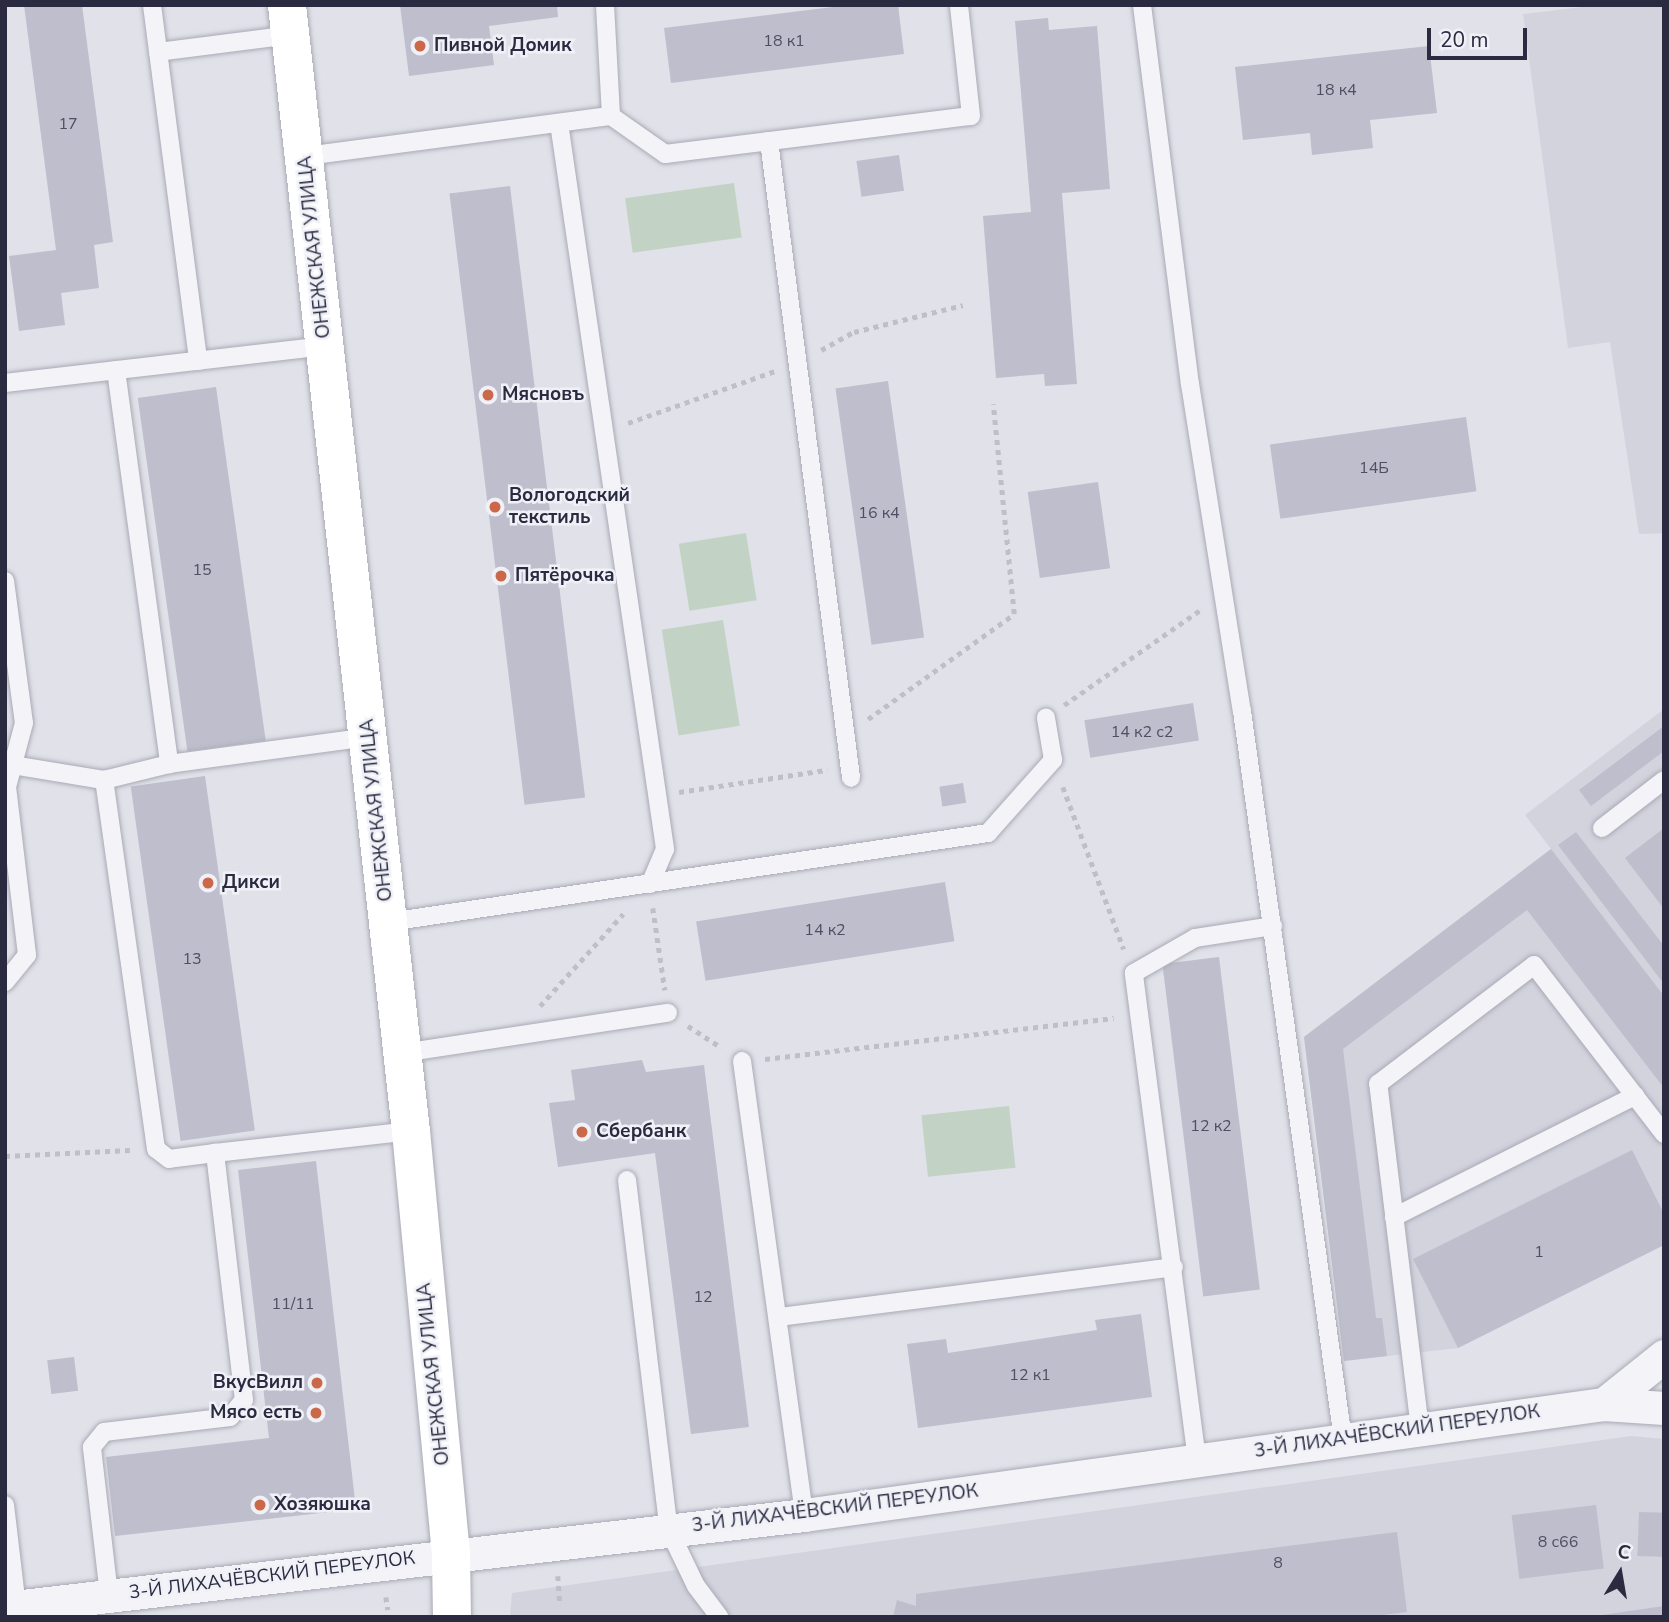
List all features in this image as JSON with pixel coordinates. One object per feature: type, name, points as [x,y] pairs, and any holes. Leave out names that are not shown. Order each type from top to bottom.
[{"type":"main road","name":"ОНЕЖСКАЯ УЛИЦА","points":[[289,20],[411,1131],[451,1555],[452,1617]]},
{"type":"street","points":[[1604,1404],[1664,1356]]},
{"type":"street","name":"3-Й ЛИХАЧЁВСКИЙ ПЕРЕУЛОК","points":[[11,1607],[804,1515],[1604,1404],[1664,1408]]},
{"type":"lane","points":[[152,5],[198,360]]},
{"type":"lane","points":[[605,5],[611,116]]},
{"type":"lane","points":[[306,156],[611,116],[665,154],[971,116],[959,5]]},
{"type":"lane","points":[[1142,5],[1189,384],[1273,926],[1343,1440]]},
{"type":"lane","points":[[158,52],[289,20]]},
{"type":"lane","points":[[559,124],[665,849],[650,884]]},
{"type":"lane","points":[[769,141],[795,364],[850,772]]},
{"type":"lane","points":[[5,383],[326,346]]},
{"type":"lane","points":[[116,370],[169,764]]},
{"type":"lane","points":[[5,581],[24,723],[7,787],[27,955],[5,982]]},
{"type":"lane","points":[[389,922],[988,833],[1053,760],[1046,718]]},
{"type":"lane","points":[[5,726],[24,723]]},
{"type":"lane","points":[[13,765],[104,780],[169,764],[368,737]]},
{"type":"lane","points":[[104,780],[156,1149],[169,1159],[411,1131]]},
{"type":"lane","points":[[1602,828],[1664,780]]},
{"type":"lane","points":[[1197,1460],[1174,1267],[1133,973],[1195,938],[1273,926]]},
{"type":"lane","points":[[1420,1429],[1378,1084],[1534,965],[1664,1134]]},
{"type":"lane","points":[[402,1053],[509,1040],[668,1013]]},
{"type":"lane","points":[[742,1061],[804,1515]]},
{"type":"lane","points":[[1394,1217],[1635,1096]]},
{"type":"lane","points":[[109,1595],[92,1447],[104,1432],[230,1417],[244,1400],[215,1153]]},
{"type":"lane","points":[[627,1180],[669,1530],[696,1586],[719,1617]]},
{"type":"lane","points":[[779,1317],[1174,1267]]},
{"type":"lane","points":[[5,1505],[11,1607]]},
{"type":"path","points":[[606,431],[795,364],[854,332],[963,305]]},
{"type":"path","points":[[845,735],[1014,614],[993,404]]},
{"type":"path","points":[[1046,718],[1223,594]]},
{"type":"path","points":[[1053,760],[1133,973]]},
{"type":"path","points":[[658,796],[850,772]]},
{"type":"path","points":[[650,884],[668,1013],[742,1061],[1139,1015]]},
{"type":"path","points":[[509,1040],[650,884]]},
{"type":"path","points":[[5,1156],[156,1149]]},
{"type":"shaded area","points":[[1599,5],[1664,5],[1664,533],[1639,534],[1610,342],[1568,348],[1523,14]]},
{"type":"shaded area","points":[[1664,709],[1664,1245],[1458,1348],[1344,1361],[1304,1037],[1551,849],[1525,815]]},
{"type":"shaded area","points":[[1631,1436],[1664,1439],[1664,1617],[510,1617],[512,1593]]},
{"type":"green space","points":[[734,183],[742,237],[633,253],[625,198]]},
{"type":"green space","points":[[746,533],[757,600],[689,611],[679,544]]},
{"type":"green space","points":[[723,620],[740,726],[679,735],[662,630]]},
{"type":"green space","points":[[1009,1106],[1015,1168],[928,1177],[921,1115]]},
{"type":"building","points":[[24,5],[82,5],[113,242],[94,245],[99,288],[61,293],[65,325],[19,331],[9,256],[56,250]]},
{"type":"building","points":[[400,5],[557,5],[558,17],[489,26],[494,65],[409,76]]},
{"type":"building","points":[[849,5],[898,5],[904,54],[671,83],[664,28]]},
{"type":"building","points":[[1048,18],[1049,30],[1097,26],[1110,189],[1062,193],[1077,384],[1045,386],[1044,374],[996,378],[983,216],[1031,212],[1015,21]]},
{"type":"building","points":[[1429,46],[1437,113],[1370,120],[1373,148],[1312,155],[1310,133],[1243,140],[1235,67]]},
{"type":"building","points":[[899,155],[904,191],[861,197],[856,161]]},
{"type":"building","points":[[510,186],[585,797],[525,805],[449,193]]},
{"type":"building","points":[[888,381],[924,637],[872,645],[836,388]]},
{"type":"building","points":[[216,387],[266,741],[187,752],[138,398]]},
{"type":"building","points":[[1466,417],[1476,491],[1280,519],[1270,445]]},
{"type":"building","points":[[1098,482],[1110,568],[1040,578],[1028,492]]},
{"type":"building","points":[[1193,703],[1199,741],[1090,758],[1084,720]]},
{"type":"building","points":[[1664,726],[1664,751],[1591,806],[1579,790]]},
{"type":"building","points":[[205,776],[255,1131],[181,1141],[131,786]]},
{"type":"building","points":[[963,783],[966,803],[942,807],[939,787]]},
{"type":"building","points":[[1664,828],[1664,909],[1625,858]]},
{"type":"building","points":[[1576,832],[1664,946],[1664,984],[1558,845]]},
{"type":"building","points":[[1551,849],[1664,996],[1664,1088],[1527,910],[1343,1049],[1376,1318],[1382,1318],[1387,1356],[1344,1361],[1304,1037]]},
{"type":"building","points":[[945,882],[954,941],[705,981],[696,921]]},
{"type":"building","points":[[1219,957],[1260,1290],[1203,1296],[1162,964]]},
{"type":"building","points":[[642,1060],[646,1072],[704,1065],[749,1427],[691,1434],[655,1153],[558,1167],[549,1103],[575,1100],[571,1070]]},
{"type":"building","points":[[1632,1150],[1664,1214],[1664,1245],[1458,1348],[1413,1259]]},
{"type":"building","points":[[316,1161],[356,1509],[115,1536],[106,1457],[269,1438],[238,1170]]},
{"type":"building","points":[[1141,1314],[1152,1397],[918,1428],[907,1344],[946,1339],[948,1353],[1097,1330],[1095,1320]]},
{"type":"building","points":[[74,1357],[78,1391],[51,1394],[47,1360]]},
{"type":"building","points":[[1596,1505],[1604,1569],[1519,1579],[1512,1515]]},
{"type":"building","points":[[1639,1512],[1664,1513],[1662,1557],[1637,1556]]},
{"type":"building","points":[[1397,1532],[1407,1612],[1367,1617],[893,1617],[897,1600],[916,1606],[916,1594]]},
{"type":"building","points":[[1664,1606],[1664,1617],[1602,1617],[1602,1615]]},
{"type":"place","name":"Пивной Домик","points":[[420,46]]},
{"type":"place","name":"Мясновъ","points":[[488,395]]},
{"type":"place","name":"Вологодский текстиль","points":[[495,507]]},
{"type":"place","name":"Пятёрочка","points":[[501,576]]},
{"type":"place","name":"Дикси","points":[[208,883]]},
{"type":"place","name":"Сбербанк","points":[[582,1132]]},
{"type":"place","name":"ВкусВилл","points":[[317,1383]]},
{"type":"place","name":"Мясо есть","points":[[316,1413]]},
{"type":"place","name":"Хозяюшка","points":[[260,1505]]}]
